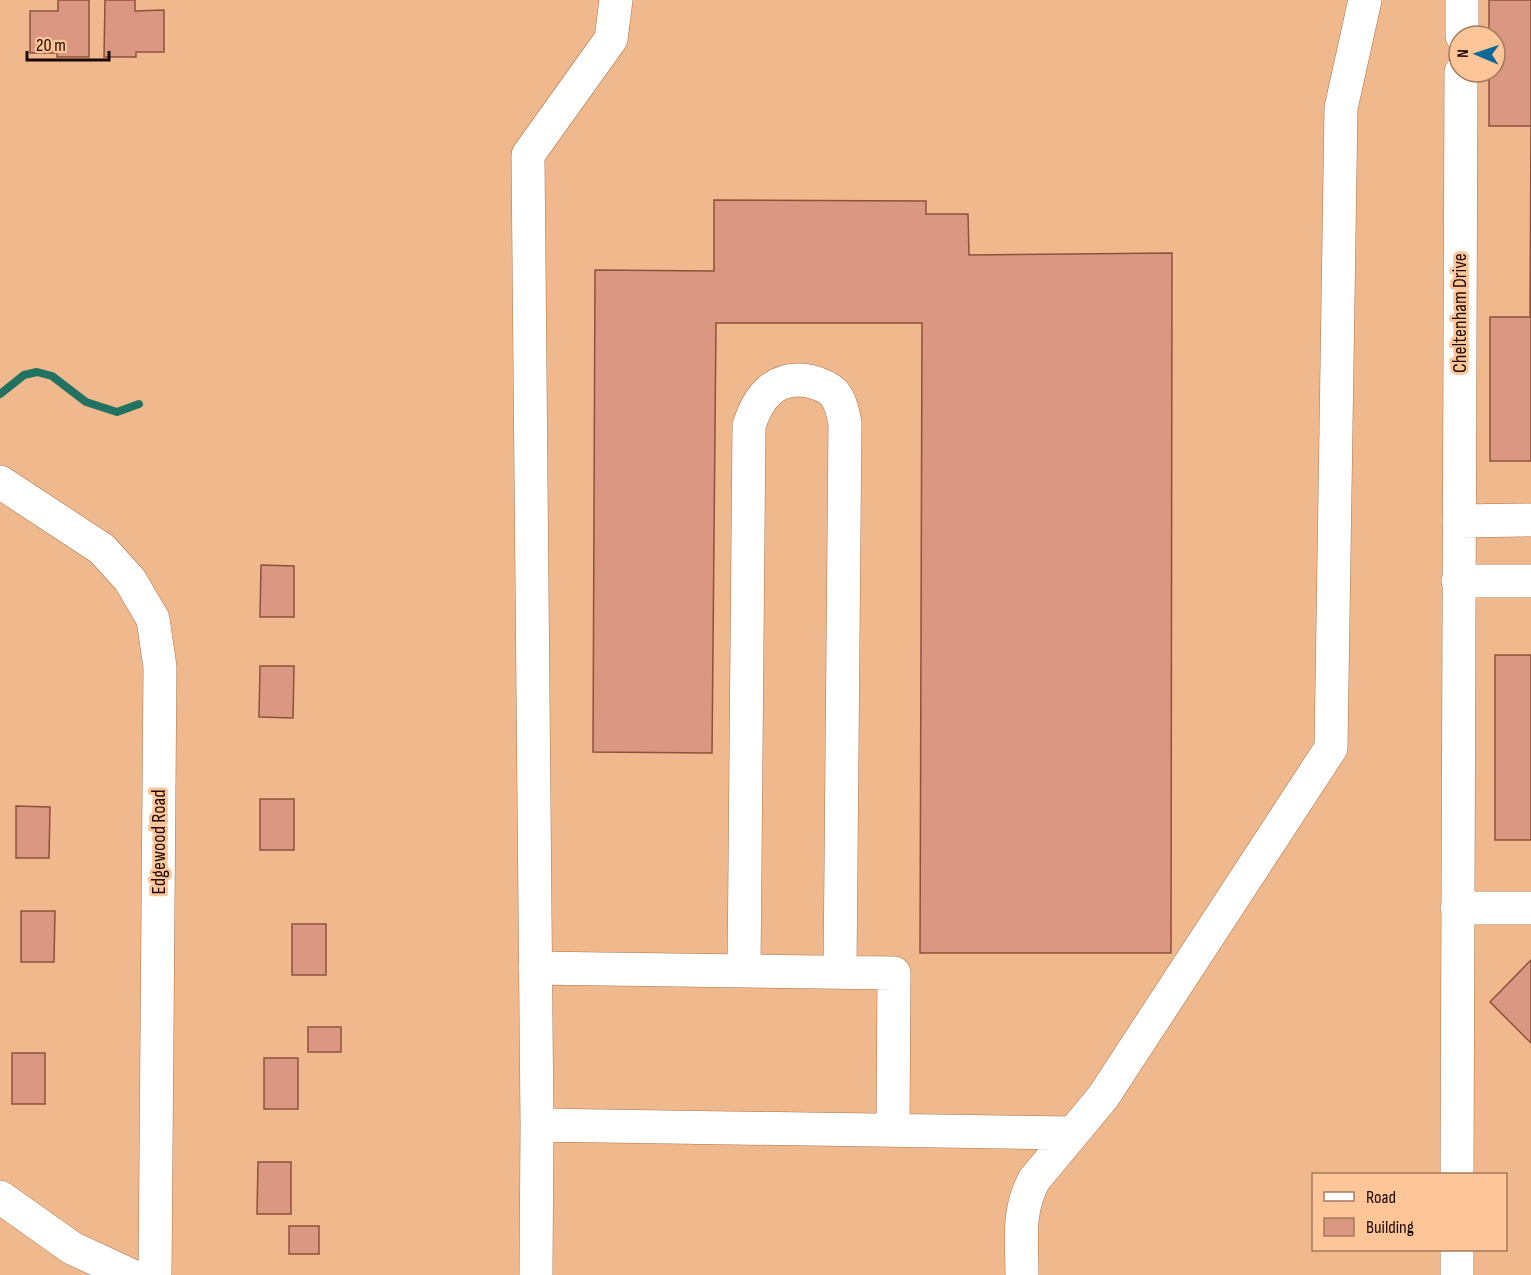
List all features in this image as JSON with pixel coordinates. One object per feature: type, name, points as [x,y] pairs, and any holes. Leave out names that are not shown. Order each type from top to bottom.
[{"type":"street","points":[[536,1275],[537,1125],[528,155],[610,39],[616,0]]},
{"type":"street","points":[[1022,1275],[1022,1211],[1034,1180],[1103,1097],[1331,748],[1341,108],[1365,0]]},
{"type":"street","points":[[1462,0],[1462,24]]},
{"type":"street","name":"Cheltenham Drive","points":[[1456,1173],[1461,84]]},
{"type":"street","points":[[744,971],[749,426],[755,407],[767,392],[785,382],[802,380],[816,382],[832,391],[841,404],[845,423],[840,972]]},
{"type":"street","name":"Edgewood Road","points":[[0,482],[102,549],[130,580],[153,619],[160,667],[155,1275]]},
{"type":"street","points":[[1459,521],[1531,520]]},
{"type":"street","points":[[1458,568],[1531,581]]},
{"type":"street","points":[[1457,908],[1531,908]]},
{"type":"street","points":[[535,968],[894,973],[894,1130]]},
{"type":"street","points":[[537,1125],[1072,1133]]},
{"type":"street","points":[[0,1197],[72,1248],[130,1275]]},
{"type":"street","points":[[1457,1251],[1457,1275]]},
{"type":"building","points":[[58,0],[89,0],[89,57],[57,57],[57,53],[30,53],[30,11],[58,11]]},
{"type":"building","points":[[105,0],[135,0],[135,11],[164,10],[164,52],[136,52],[136,57],[104,57]]},
{"type":"building","points":[[1489,0],[1531,0],[1531,126],[1489,126],[1489,84],[1507,84],[1507,24],[1489,24]]},
{"type":"building","points":[[1531,126],[1531,461],[1490,461],[1490,317],[1530,317]]},
{"type":"building","points":[[714,200],[926,201],[926,214],[968,214],[969,255],[1172,253],[1171,953],[920,953],[922,323],[716,323],[712,753],[593,752],[595,270],[714,271]]},
{"type":"building","points":[[261,565],[294,566],[294,617],[260,617]]},
{"type":"building","points":[[1495,655],[1531,655],[1531,840],[1495,840]]},
{"type":"building","points":[[260,666],[294,666],[293,718],[259,717]]},
{"type":"building","points":[[260,799],[294,799],[294,850],[260,850]]},
{"type":"building","points":[[16,806],[50,807],[49,858],[16,858]]},
{"type":"building","points":[[21,911],[55,911],[54,962],[21,962]]},
{"type":"building","points":[[292,924],[326,924],[326,975],[292,975]]},
{"type":"building","points":[[1531,960],[1531,1043],[1490,1002]]},
{"type":"building","points":[[308,1027],[341,1027],[341,1052],[308,1052]]},
{"type":"building","points":[[12,1053],[45,1053],[45,1104],[12,1104]]},
{"type":"building","points":[[264,1058],[298,1058],[298,1109],[264,1109]]},
{"type":"building","points":[[258,1162],[291,1162],[291,1214],[257,1214]]},
{"type":"building","points":[[289,1226],[319,1226],[319,1254],[289,1254]]},
{"type":"waterway","points":[[0,394],[24,375],[37,372],[52,376],[86,402],[117,412],[139,404]]}]
